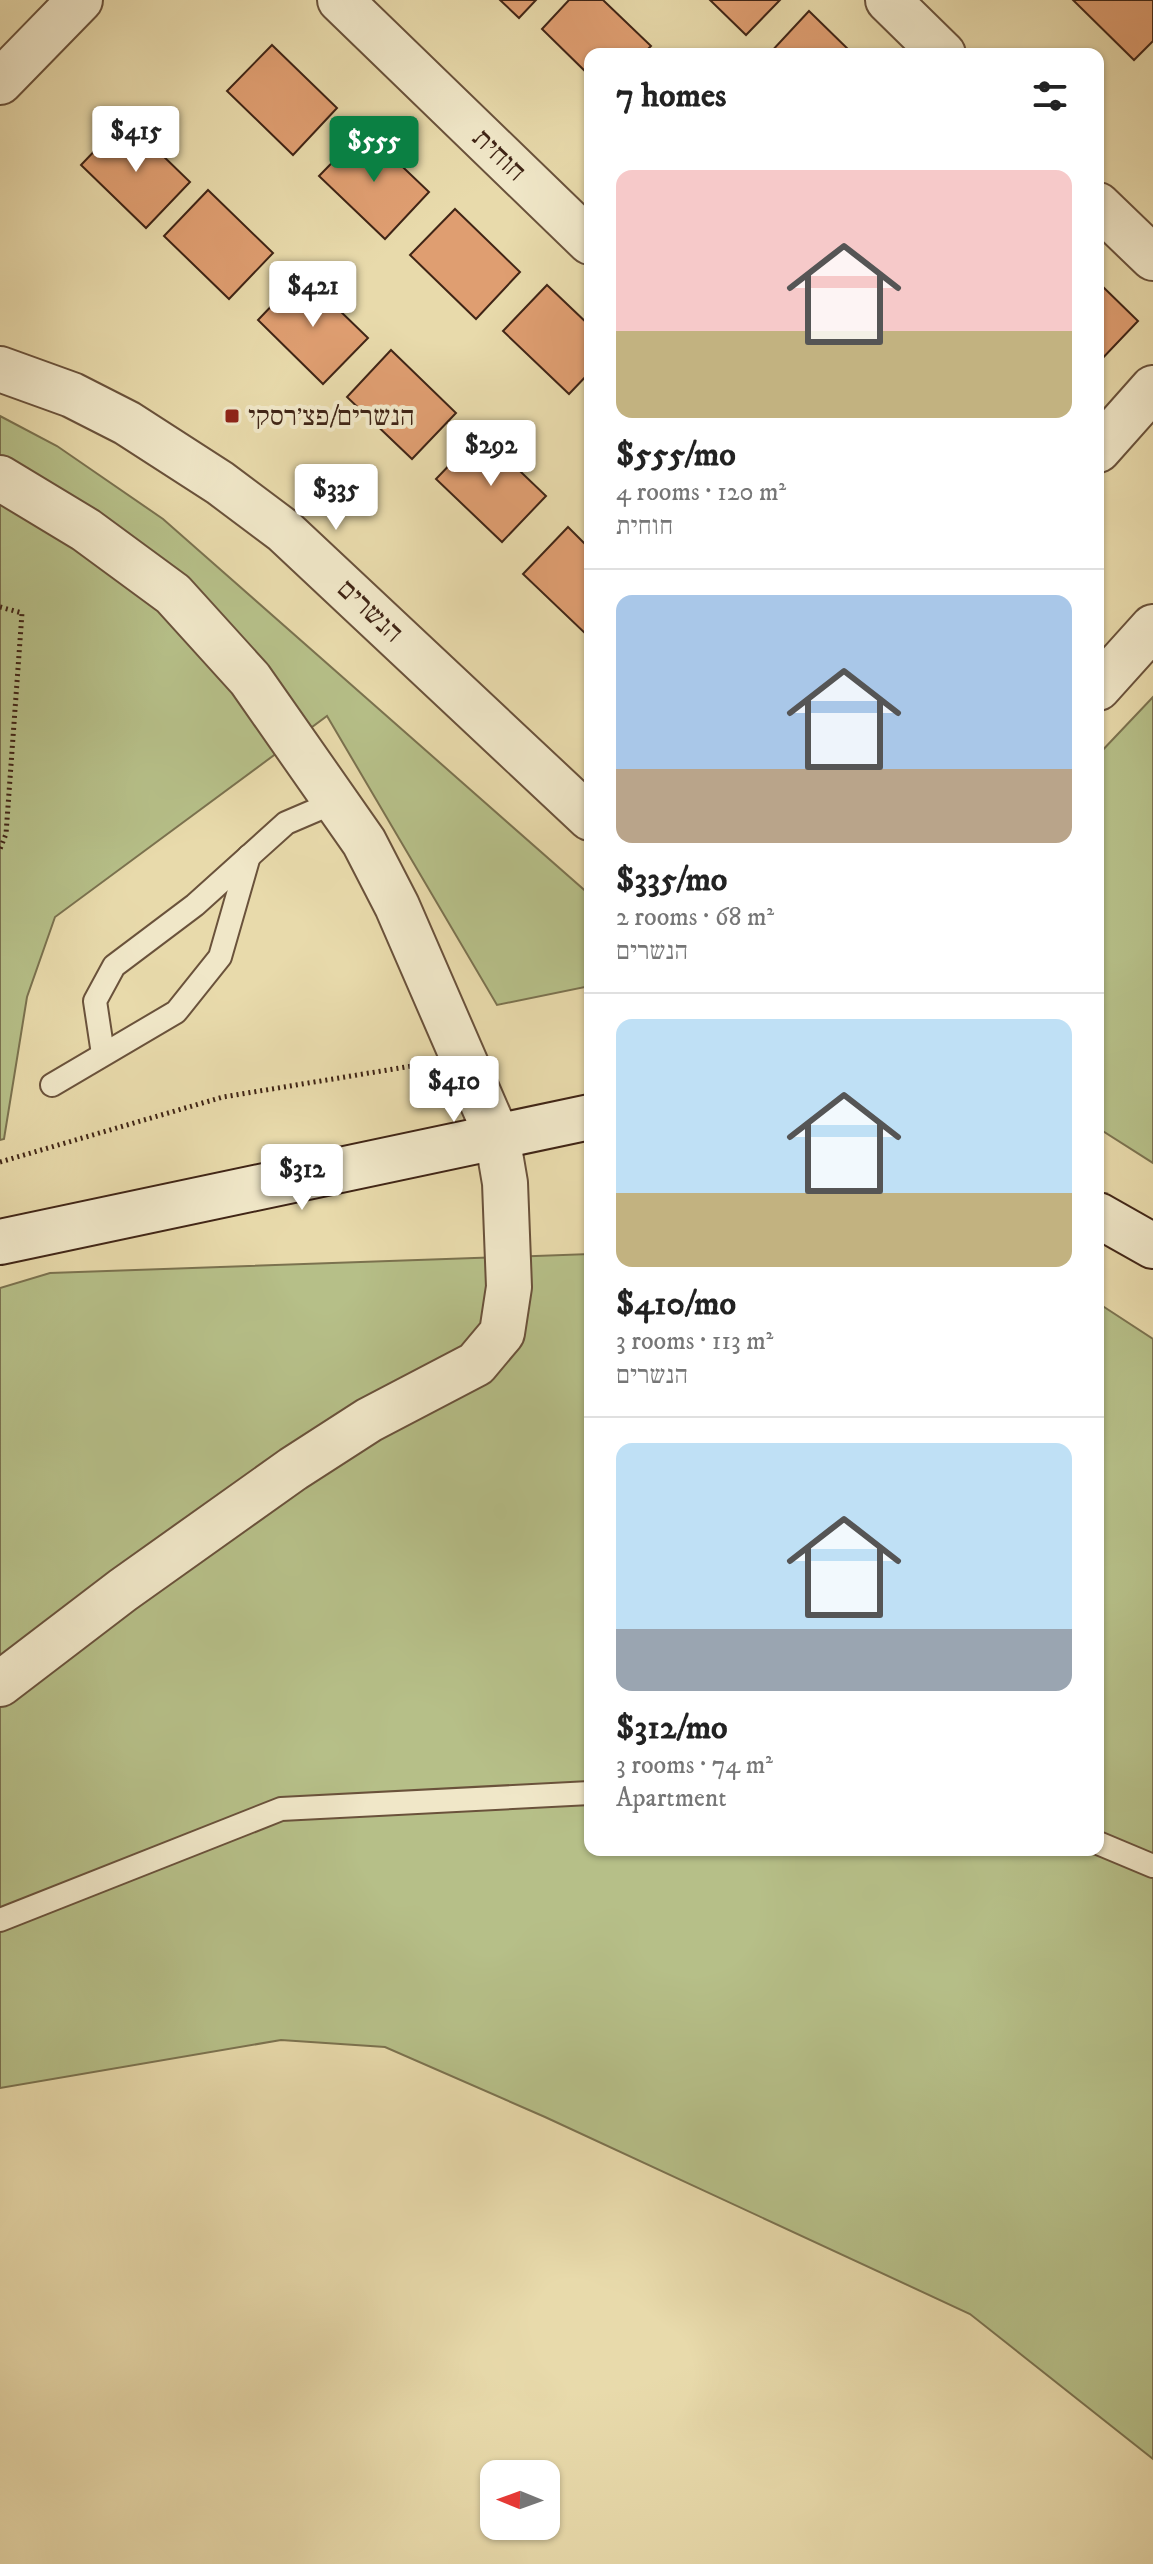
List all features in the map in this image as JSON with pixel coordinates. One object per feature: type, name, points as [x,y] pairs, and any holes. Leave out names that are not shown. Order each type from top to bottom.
[{"type":"street","points":[[0,82],[80,0]]},
{"type":"street","name":"חוחית","points":[[340,0],[584,236]]},
{"type":"street","points":[[888,0],[937,48]]},
{"type":"street","points":[[1104,211],[1153,258]]},
{"type":"street","name":"הנשרים","points":[[0,369],[72,395],[127,423],[220,483],[284,531],[584,812]]},
{"type":"street","points":[[1104,443],[1153,388]]},
{"type":"street","points":[[0,478],[86,530],[173,594],[250,679],[364,842],[397,906],[497,1136],[505,1183],[509,1287],[502,1333],[476,1364],[369,1420],[293,1469],[135,1581],[0,1684]]},
{"type":"street","points":[[1104,681],[1153,627]]},
{"type":"street","points":[[0,1242],[584,1118]]},
{"type":"street","points":[[1104,1218],[1153,1246]]},
{"type":"lane","points":[[103,1054],[95,1001],[114,966],[195,905],[286,823],[335,802]]},
{"type":"lane","points":[[52,1085],[176,1012],[220,957],[250,856]]},
{"type":"lane","points":[[0,1920],[281,1809],[584,1793]]},
{"type":"lane","points":[[1104,1846],[1153,1866]]},
{"type":"path","points":[[0,607],[22,613],[6,834],[0,849]]},
{"type":"path","points":[[0,1162],[223,1097],[462,1057]]},
{"type":"green space","points":[[0,416],[57,446],[163,519],[584,890],[584,987],[497,1005],[327,716],[55,917],[27,997],[4,1139],[0,1140]]},
{"type":"green space","points":[[1153,697],[1153,1163],[1104,1132],[1104,749]]},
{"type":"green space","points":[[584,1254],[584,1856],[1104,1856],[1104,1307],[1153,1339],[1153,2459],[970,2314],[545,2117],[385,2047],[281,2040],[0,2088],[0,1288],[50,1273]]},
{"type":"building","points":[[500,0],[536,0],[519,18]]},
{"type":"building","points":[[569,0],[603,0],[651,46],[584,48],[584,70],[542,29]]},
{"type":"building","points":[[710,0],[780,0],[746,35]]},
{"type":"building","points":[[1073,0],[1153,0],[1153,41],[1134,60]]},
{"type":"building","points":[[809,11],[847,48],[775,48]]},
{"type":"building","points":[[272,45],[337,108],[293,155],[227,91]]},
{"type":"building","points":[[125,119],[190,182],[146,228],[81,165]]},
{"type":"building","points":[[364,130],[429,192],[385,239],[319,176]]},
{"type":"building","points":[[208,190],[273,253],[229,299],[164,236]]},
{"type":"building","points":[[455,209],[520,272],[476,319],[410,255]]},
{"type":"building","points":[[302,274],[368,338],[323,384],[258,320]]},
{"type":"building","points":[[547,285],[584,320],[584,378],[569,394],[503,331]]},
{"type":"building","points":[[1104,288],[1138,321],[1104,357]]},
{"type":"building","points":[[391,350],[456,413],[412,459],[347,397]]},
{"type":"building","points":[[480,433],[546,496],[502,542],[436,479]]},
{"type":"building","points":[[568,527],[584,543],[584,632],[523,574]]},
{"type":"place","name":"הנשרים/פצ׳רסקי","points":[[232,416]]}]
